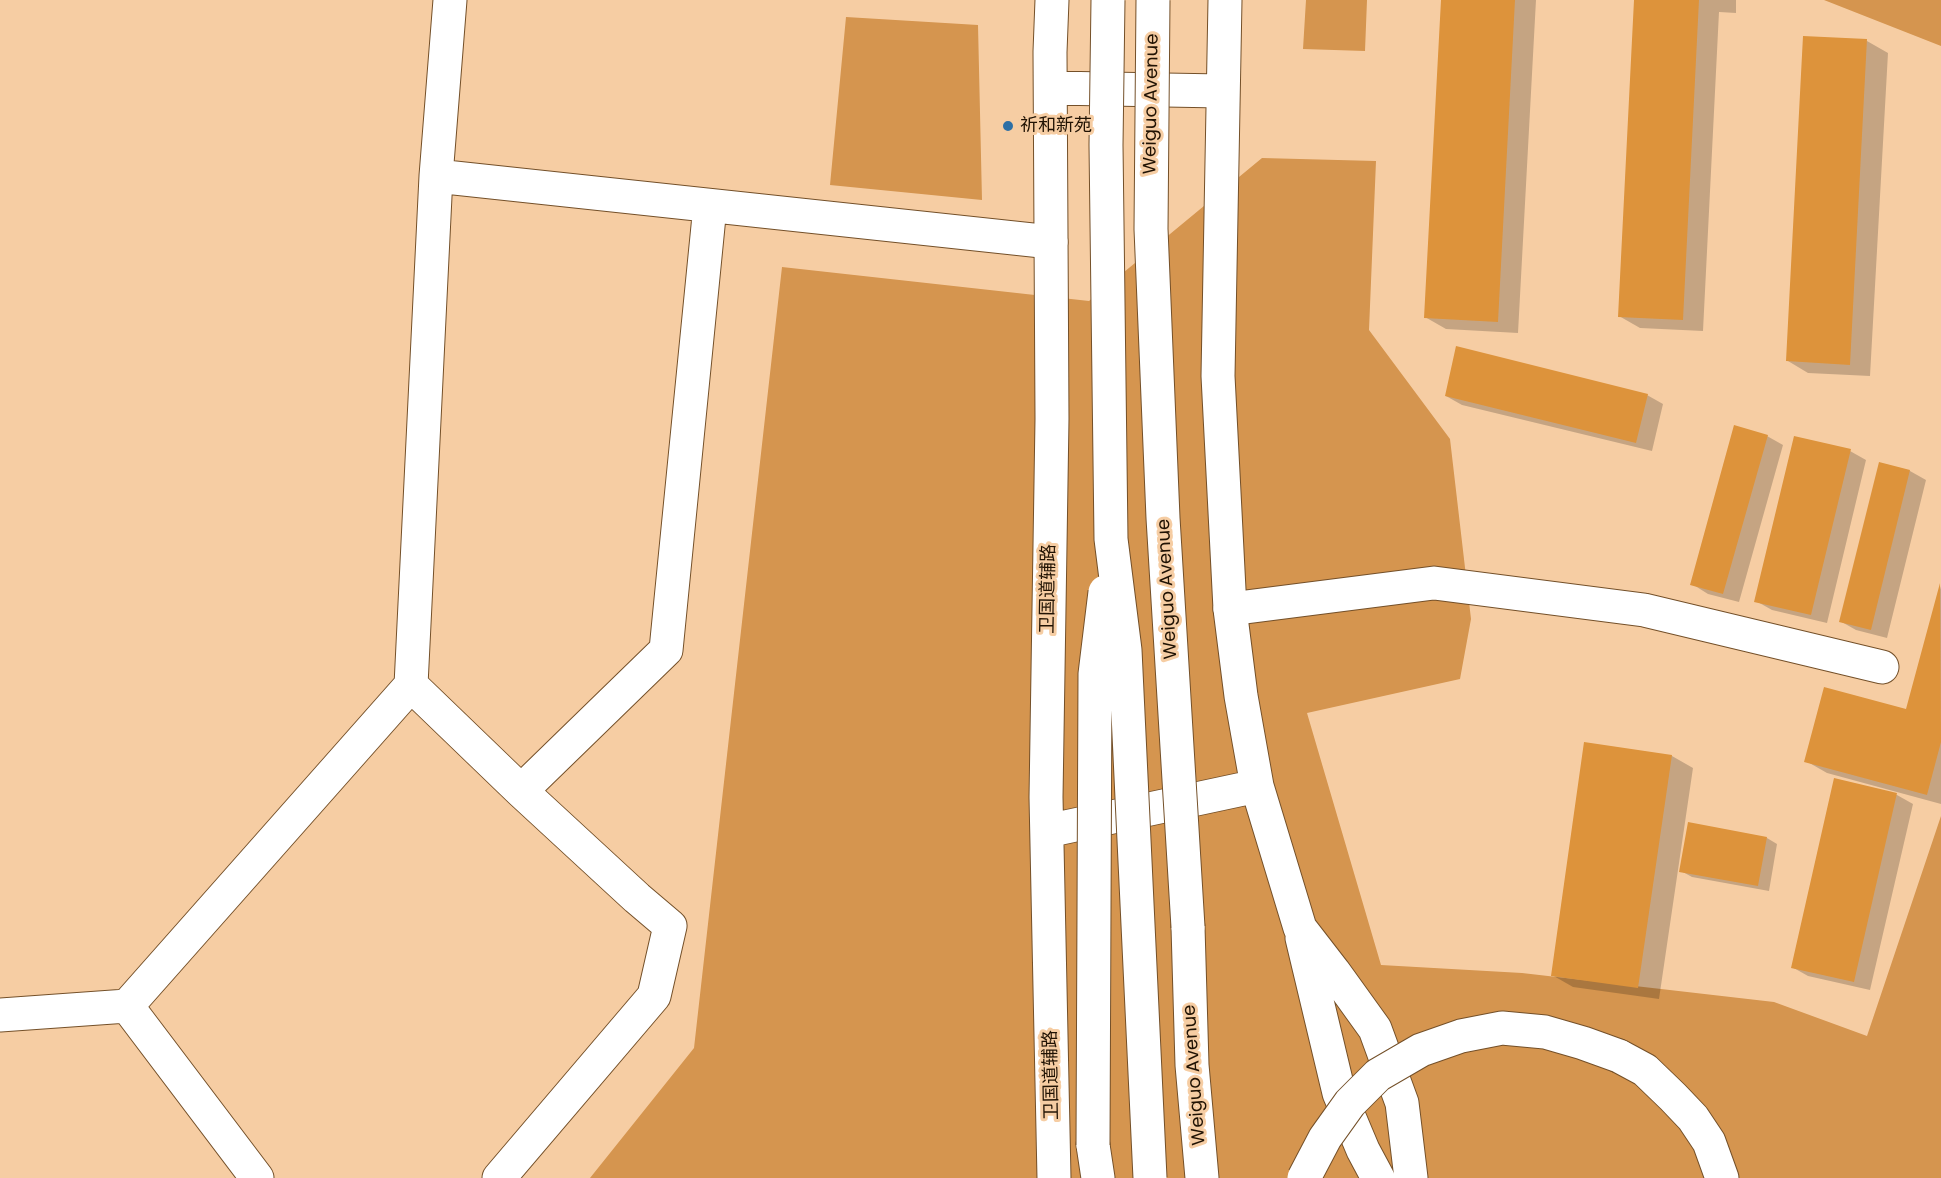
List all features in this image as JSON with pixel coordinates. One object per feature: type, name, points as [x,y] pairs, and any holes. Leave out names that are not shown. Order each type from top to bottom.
[{"type":"main road","points":[[0,1015],[128,1006],[411,685],[436,176],[450,0]]},
{"type":"main road","name":"卫国道辅路","points":[[1052,0],[1052,419],[1047,831],[1054,1178]]},
{"type":"main road","points":[[1108,0],[1106,145],[1111,539],[1125,650],[1150,1178]]},
{"type":"main road","name":"Weiguo Avenue","points":[[1153,0],[1150,229],[1156,375],[1187,915],[1192,1065],[1202,1178]]},
{"type":"main road","points":[[1225,0],[1218,376],[1230,609],[1241,696],[1257,786],[1300,928],[1339,1093],[1363,1150],[1378,1178]]},
{"type":"main road","points":[[1051,88],[1222,91]]},
{"type":"main road","points":[[436,176],[1051,242]]},
{"type":"main road","points":[[521,791],[666,650],[710,206]]},
{"type":"main road","points":[[1092,1178],[1095,674],[1111,539]]},
{"type":"main road","points":[[1230,609],[1434,583],[1644,610],[1882,667]]},
{"type":"main road","points":[[411,685],[521,791],[670,926],[654,996],[499,1178]]},
{"type":"main road","points":[[1047,831],[1257,786]]},
{"type":"main road","points":[[1300,928],[1375,1029],[1402,1103],[1411,1178]]},
{"type":"main road","points":[[128,1006],[257,1178]]},
{"type":"main road","points":[[1304,1178],[1325,1137],[1350,1103],[1378,1075],[1421,1050],[1461,1036],[1502,1028],[1545,1032],[1583,1043],[1619,1056],[1645,1070],[1693,1118],[1709,1143],[1722,1178]]},
{"type":"main road","points":[[1093,1145],[1098,1178]]},
{"type":"shaded area","points":[[1306,0],[1367,0],[1365,51],[1303,49]]},
{"type":"shaded area","points":[[1824,0],[1941,0],[1941,46]]},
{"type":"shaded area","points":[[846,17],[978,25],[982,200],[830,185]]},
{"type":"shaded area","points":[[1262,158],[1376,161],[1369,330],[1450,439],[1471,619],[1460,679],[1307,713],[1381,965],[1522,973],[1774,1002],[1867,1036],[1941,816],[1941,1178],[590,1178],[694,1048],[782,267],[1089,301]]},
{"type":"building","points":[[1441,0],[1515,0],[1498,322],[1424,318]]},
{"type":"building","points":[[1634,0],[1699,0],[1683,320],[1618,317]]},
{"type":"building","points":[[1803,36],[1867,39],[1850,365],[1786,361]]},
{"type":"building","points":[[1456,346],[1648,394],[1636,443],[1445,396]]},
{"type":"building","points":[[1734,425],[1768,435],[1723,594],[1690,585]]},
{"type":"building","points":[[1794,436],[1851,449],[1811,615],[1754,602]]},
{"type":"building","points":[[1879,462],[1910,470],[1871,630],[1839,622]]},
{"type":"building","points":[[1940,583],[1941,742],[1927,795],[1804,762],[1824,687],[1906,709]]},
{"type":"building","points":[[1584,742],[1672,755],[1638,988],[1551,976]]},
{"type":"building","points":[[1834,778],[1897,793],[1854,982],[1791,968]]},
{"type":"building","points":[[1688,822],[1767,837],[1758,886],[1679,872]]},
{"type":"place","name":"祈和新苑","points":[[1008,126]]}]
